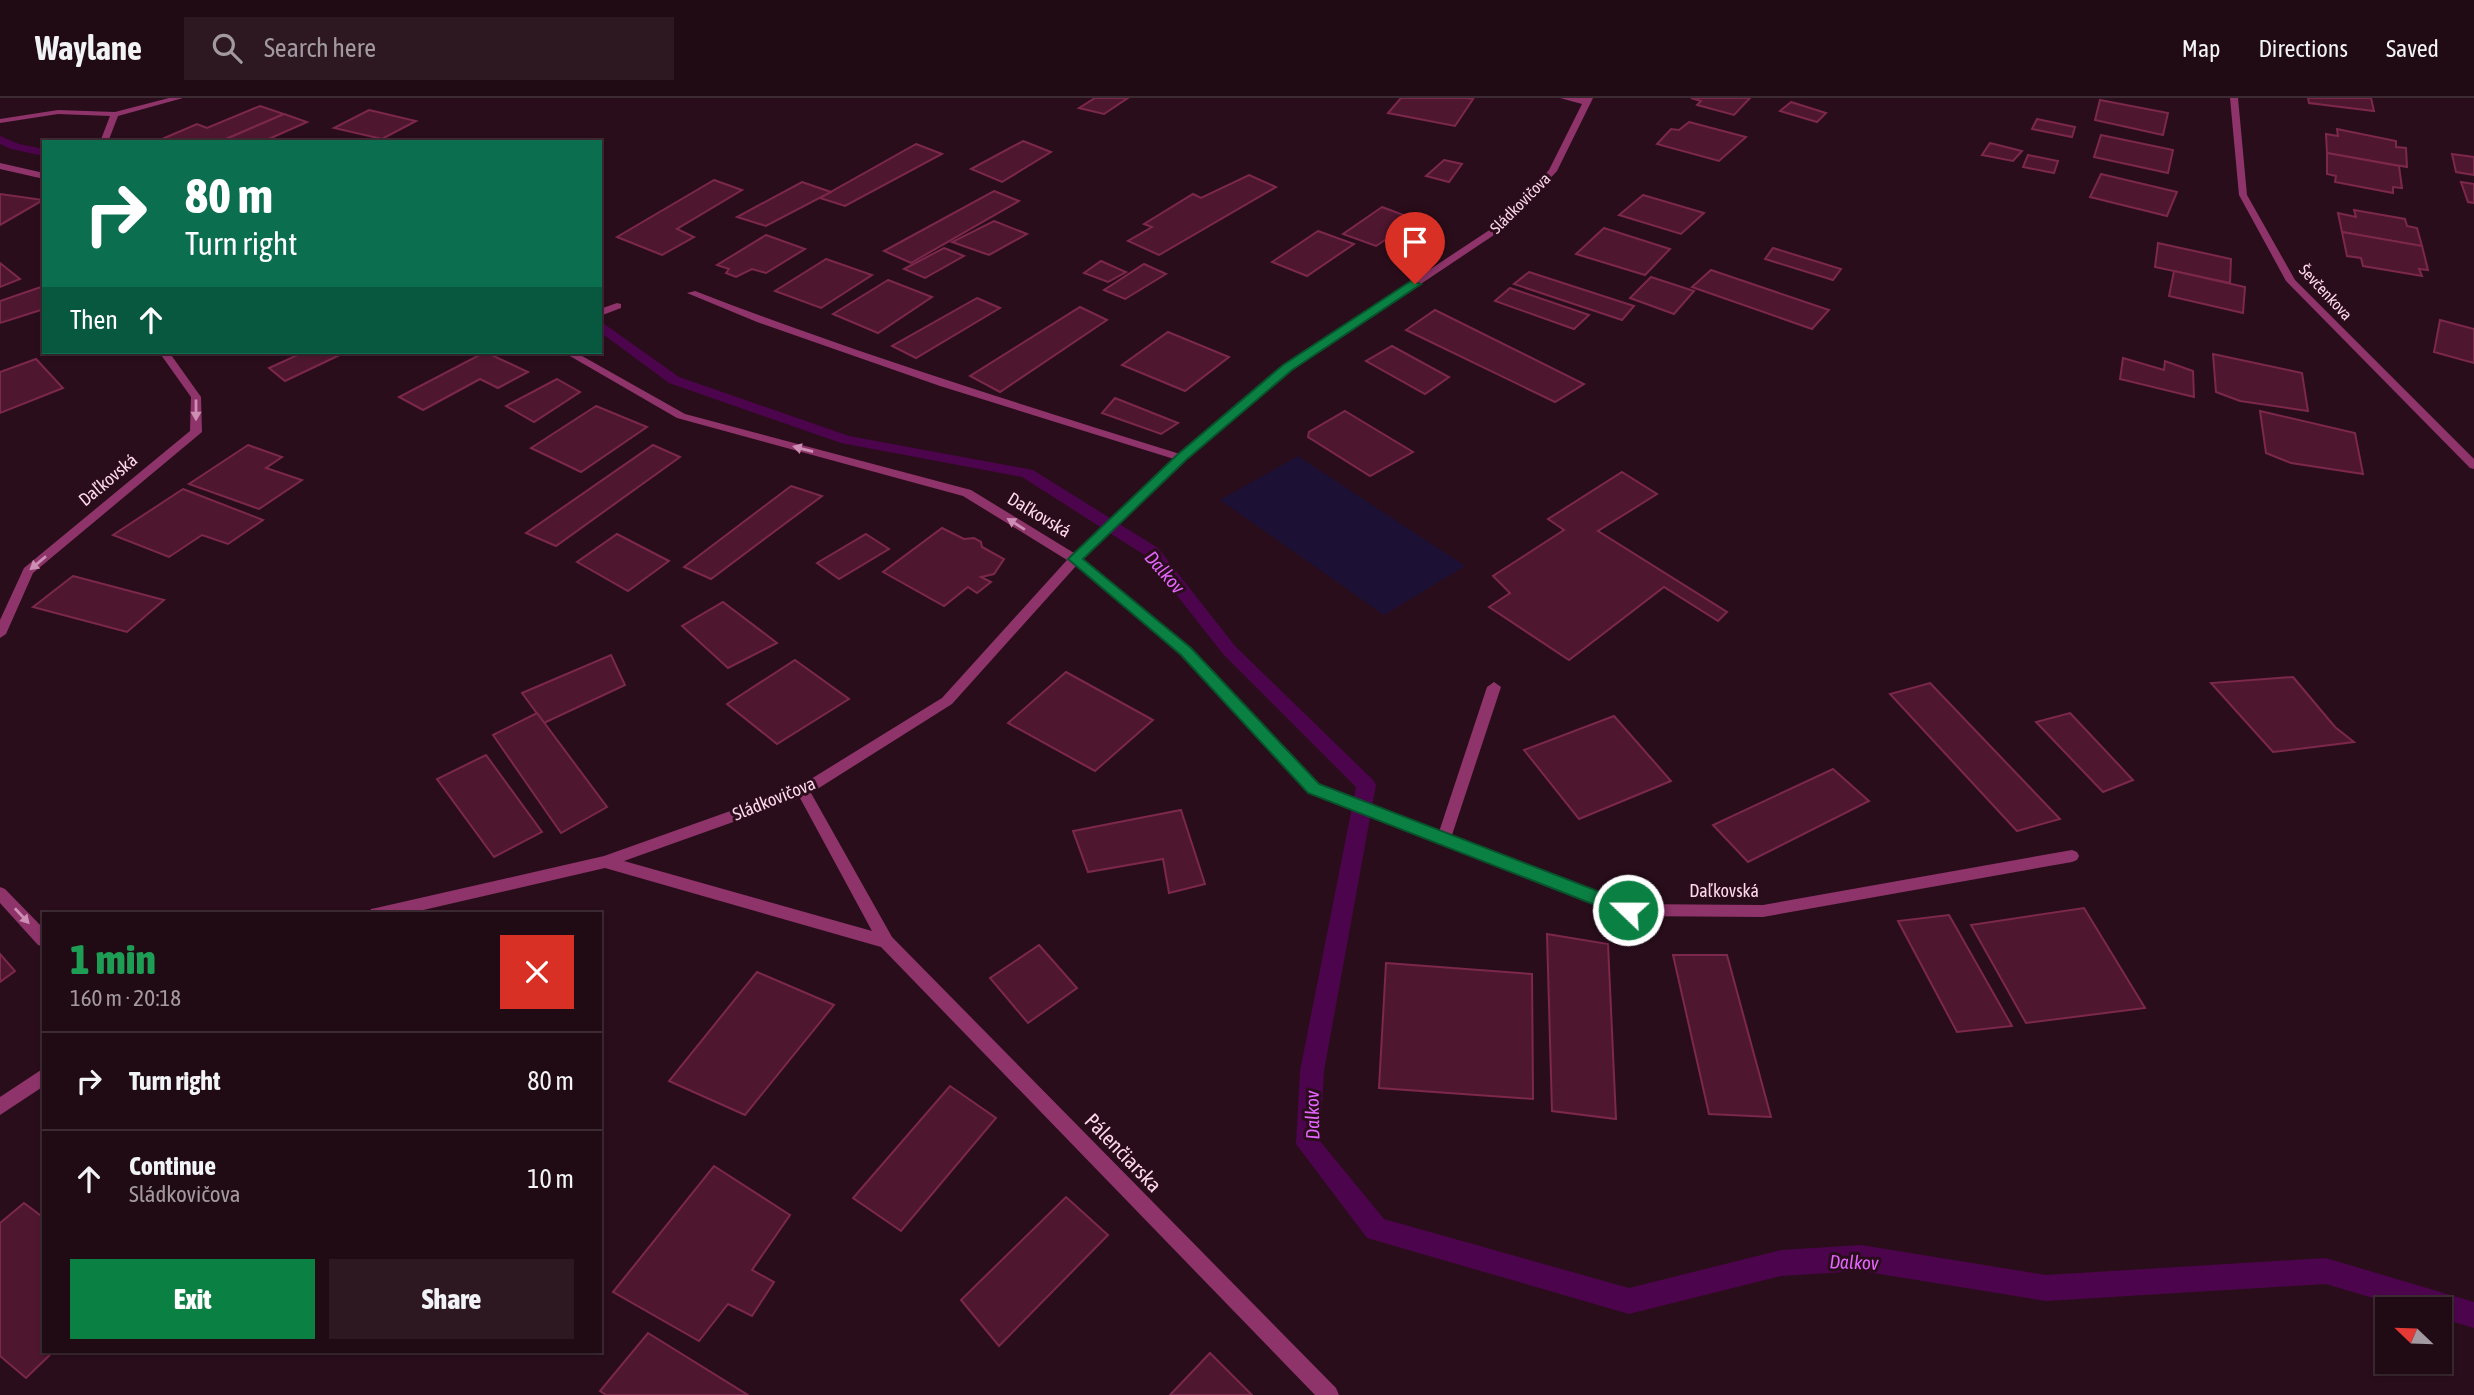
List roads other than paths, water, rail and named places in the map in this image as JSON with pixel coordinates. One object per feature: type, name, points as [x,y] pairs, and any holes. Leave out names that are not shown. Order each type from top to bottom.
[{"type":"street","points":[[0,121],[58,112],[115,114],[179,98]]},
{"type":"street","points":[[1564,98],[1588,100]]},
{"type":"street","name":"Ševčenkova","points":[[2234,98],[2243,195],[2291,281],[2474,466]]},
{"type":"street","name":"Sládkovičova","points":[[385,912],[605,862],[803,791],[947,701],[1075,559],[1182,458],[1288,368],[1500,228],[1553,171],[1588,100]]},
{"type":"street","points":[[105,140],[115,114]]},
{"type":"street","points":[[0,166],[42,176]]},
{"type":"street","points":[[692,293],[944,384],[1182,458]]},
{"type":"street","points":[[602,312],[617,306]]},
{"type":"street","name":"Daľkovská","points":[[0,634],[28,571],[196,432],[196,397],[165,354]]},
{"type":"street","name":"Daľkovská","points":[[572,354],[681,416],[967,493],[1075,559],[1186,652],[1313,789],[1400,820],[1628,910],[1763,911],[2072,856]]},
{"type":"street","points":[[1444,838],[1494,687]]},
{"type":"street","name":"Pálenčiarska","points":[[803,791],[886,942],[1329,1395]]},
{"type":"street","name":"Pálenčiarska","points":[[605,862],[886,942]]},
{"type":"street","points":[[0,893],[42,938]]},
{"type":"street","points":[[0,1107],[42,1077]]},
{"type":"waterway","name":"Dalkov","points":[[0,139],[15,147],[42,153]]},
{"type":"waterway","name":"Dalkov","points":[[602,326],[674,380],[846,440],[1027,473],[1152,552],[1229,650],[1366,785],[1312,1071],[1308,1144],[1376,1229],[1629,1301],[1781,1263],[1861,1258],[2046,1288],[2326,1271],[2474,1315]]}]
